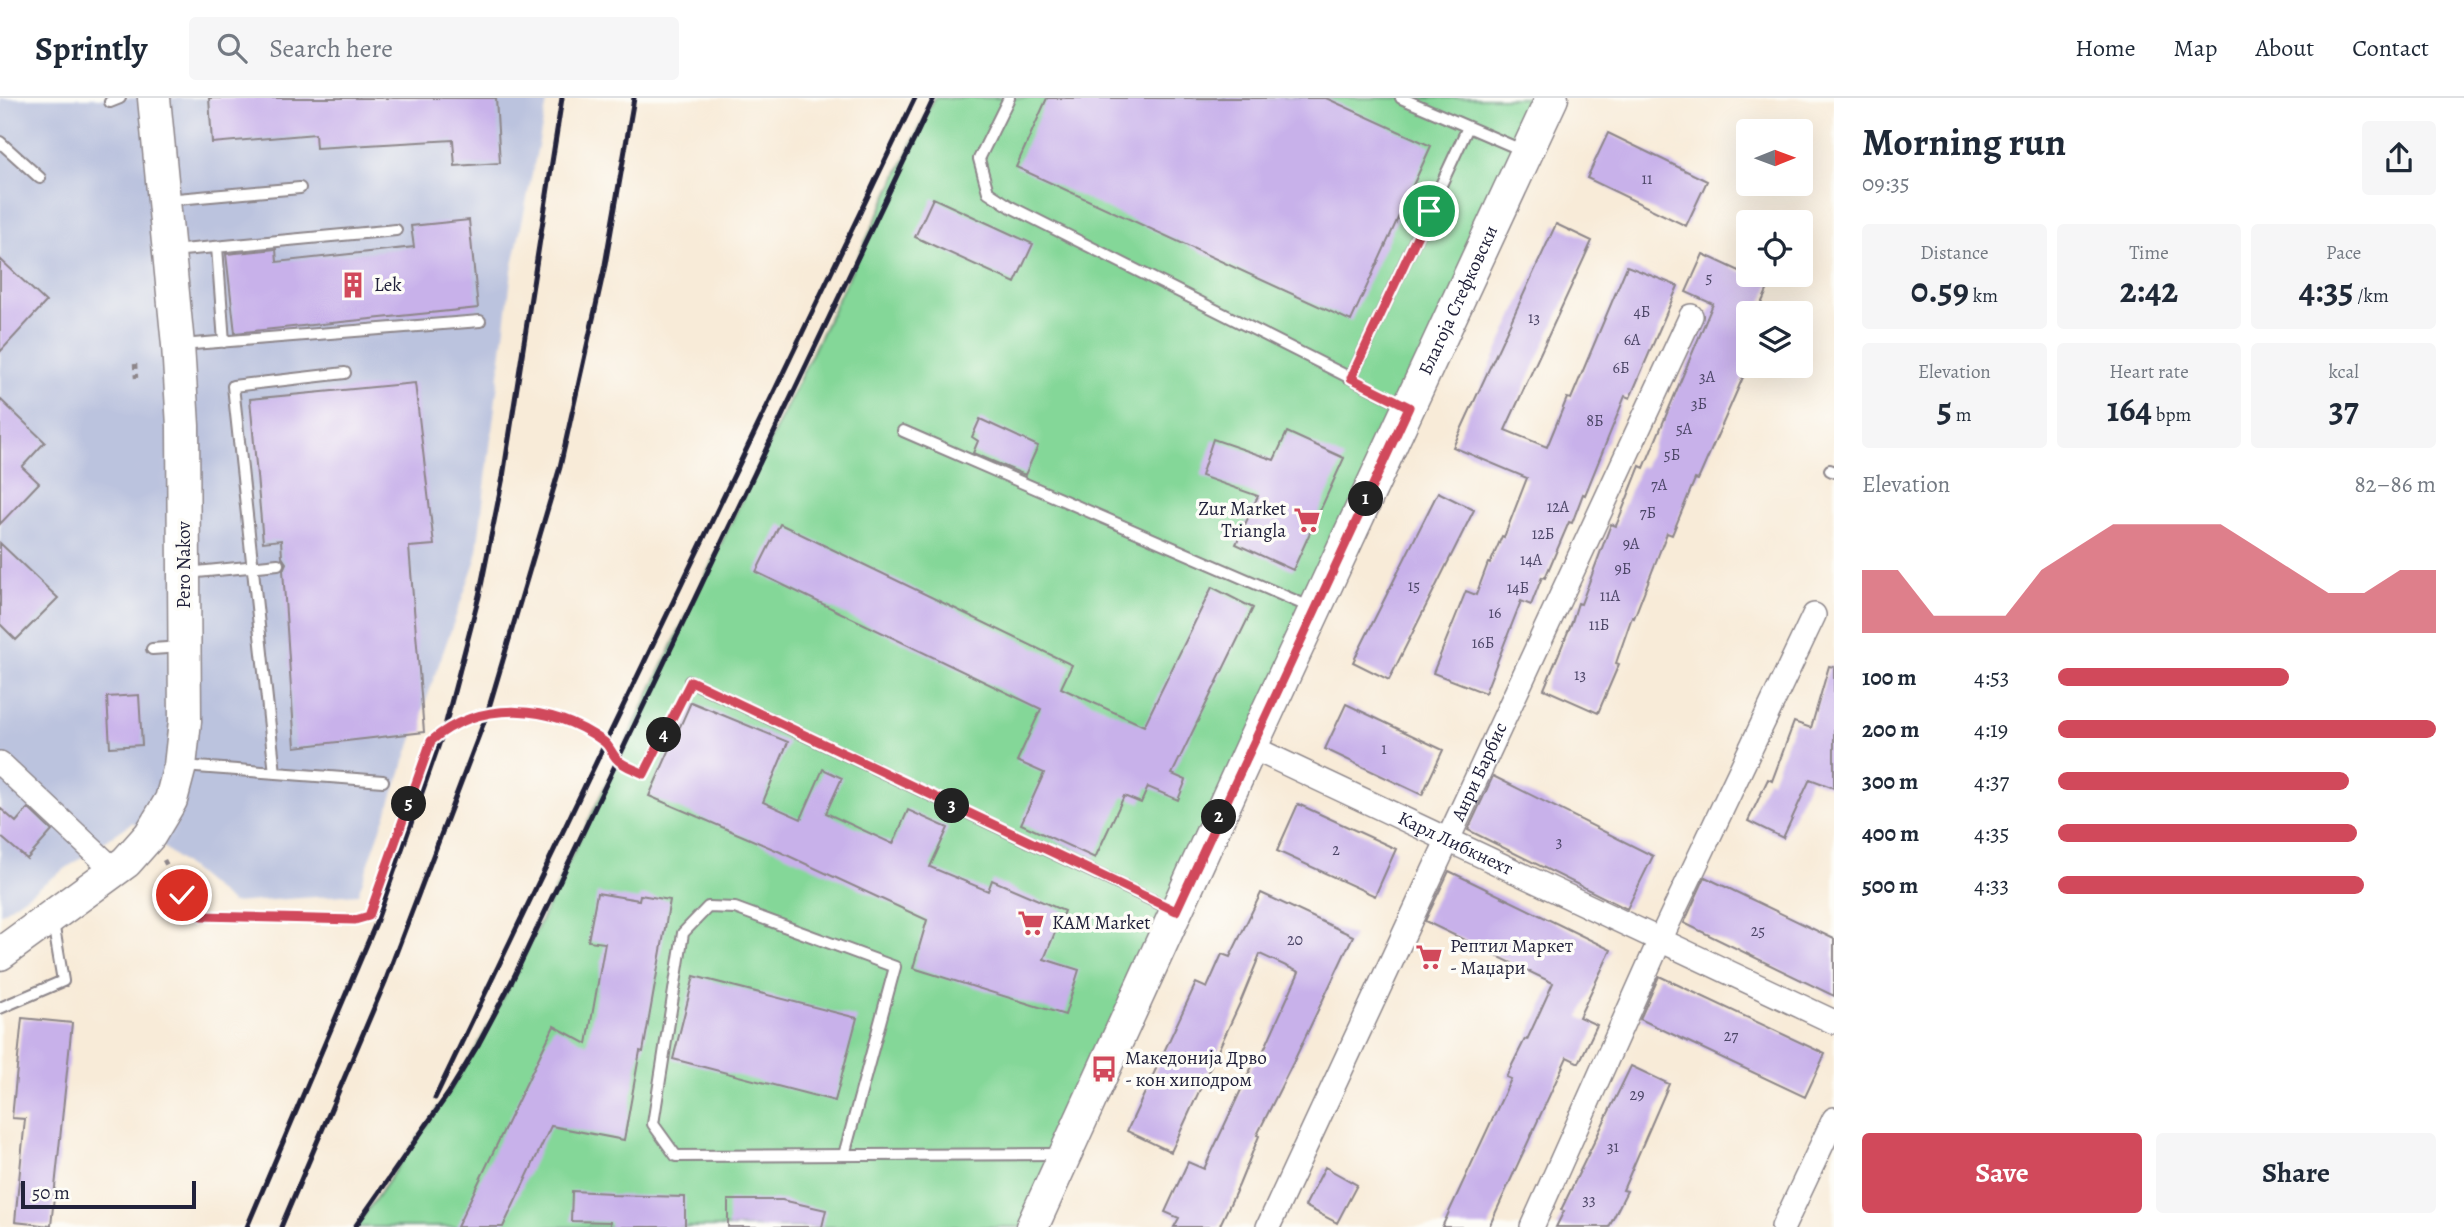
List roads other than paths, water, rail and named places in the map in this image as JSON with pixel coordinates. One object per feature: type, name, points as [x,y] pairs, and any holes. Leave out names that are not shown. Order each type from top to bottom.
[{"type":"main road","name":"Pero Nakov","points":[[0,954],[126,862],[150,835],[171,800],[180,766],[185,722],[183,426],[178,345],[154,98]]},
{"type":"main road","name":"Благоја Стефковски","points":[[1032,1227],[1547,102]]},
{"type":"street","name":"Анри Барбис","points":[[1268,1227],[1691,316]]},
{"type":"street","points":[[1532,1227],[1660,940],[1814,615]]},
{"type":"street","name":"Карл Либкнехт","points":[[1251,747],[1834,1022]]},
{"type":"street","points":[[0,763],[114,870]]},
{"type":"street","points":[[1783,1227],[1834,1119]]},
{"type":"lane","points":[[1009,98],[979,159],[988,192],[1011,207],[1409,407]]},
{"type":"lane","points":[[1401,98],[1526,152]]},
{"type":"lane","points":[[1351,378],[1468,127]]},
{"type":"lane","points":[[0,142],[40,178]]},
{"type":"lane","points":[[164,200],[300,188]]},
{"type":"lane","points":[[169,251],[396,230]]},
{"type":"lane","points":[[217,247],[225,342]]},
{"type":"lane","points":[[178,345],[480,321]]},
{"type":"lane","points":[[275,773],[233,386],[345,373]]},
{"type":"lane","points":[[903,430],[1315,609]]},
{"type":"lane","points":[[184,573],[278,564]]},
{"type":"lane","points":[[152,649],[185,647]]},
{"type":"lane","points":[[691,681],[1176,911]]},
{"type":"lane","points":[[180,766],[383,781]]},
{"type":"lane","points":[[844,1155],[895,967],[735,908],[708,907],[683,933],[653,1124],[676,1156],[844,1155],[1066,1153]]},
{"type":"lane","points":[[0,1008],[63,981],[52,916]]},
{"type":"railway","points":[[247,1227],[376,923],[444,730],[479,596],[503,477],[562,98]]},
{"type":"railway","points":[[281,1227],[385,982],[487,714],[560,467],[605,265],[634,98]]},
{"type":"railway","points":[[435,1098],[915,98]]},
{"type":"railway","points":[[355,1227],[448,1094],[512,981],[934,98]]},
{"type":"place","name":"Lek","points":[[353,285]]},
{"type":"place","name":"Zur Market Triangla","points":[[1307,520]]},
{"type":"place","name":"KAM Market","points":[[1031,923]]},
{"type":"place","name":"Рептил Маркет - Маџари","points":[[1429,957]]},
{"type":"place","name":"Македонија Дрво - кон хиподром","points":[[1104,1069]]}]
